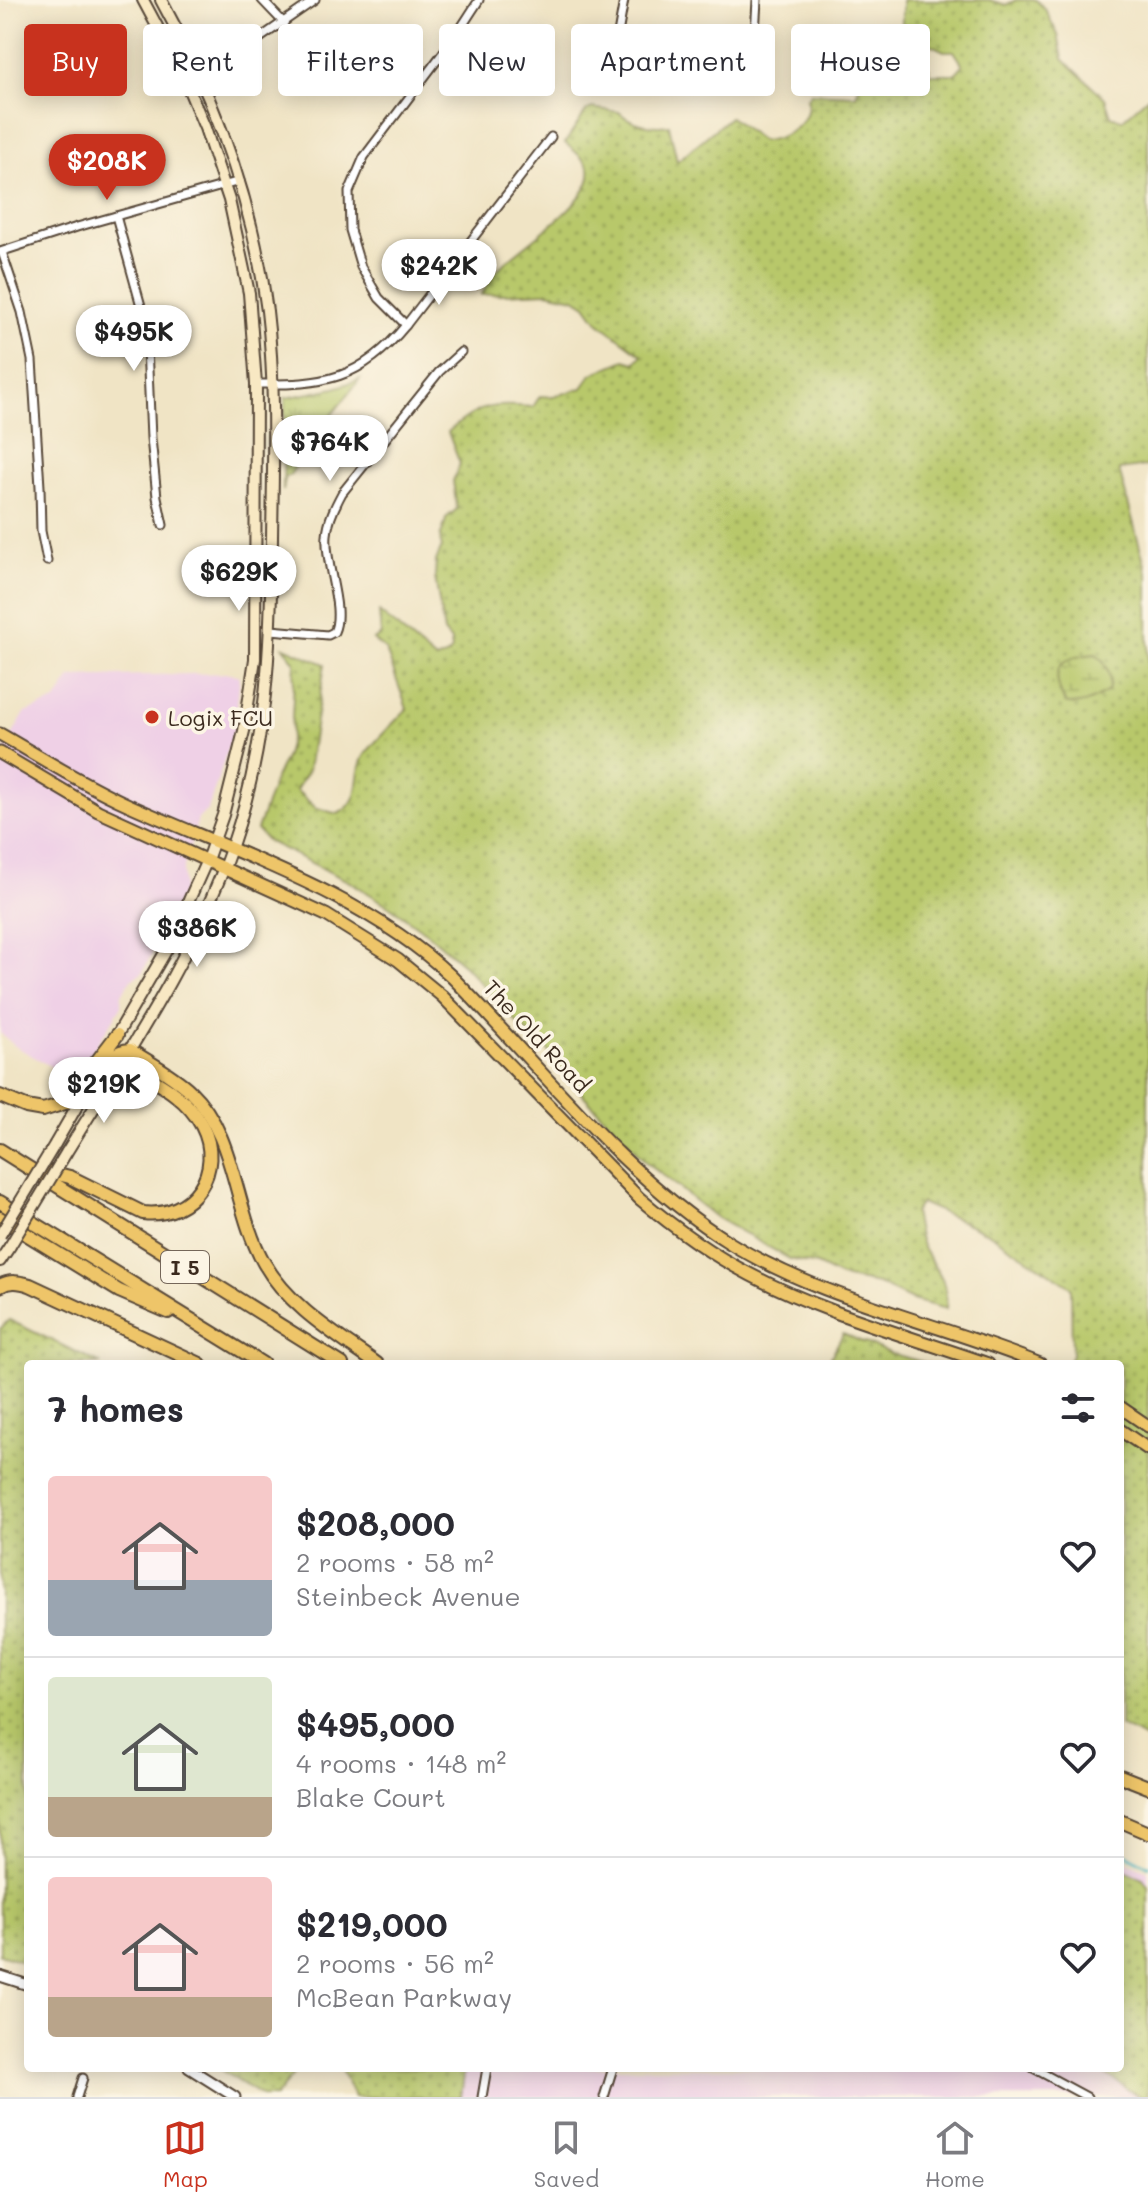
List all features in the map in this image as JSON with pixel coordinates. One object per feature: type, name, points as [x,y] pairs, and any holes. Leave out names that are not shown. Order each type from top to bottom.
[{"type":"highway","points":[[0,1096],[26,1107],[43,1110],[65,1103],[117,1035]]},
{"type":"highway","points":[[97,1073],[120,1051],[130,1050],[180,1083],[206,1109],[219,1133],[251,1236],[275,1279],[296,1302],[372,1360]]},
{"type":"highway","points":[[28,1167],[70,1177],[143,1213],[176,1210],[193,1198],[204,1183],[210,1163],[206,1136],[193,1112],[178,1096],[136,1070],[112,1079]]},
{"type":"highway","name":"I 5","points":[[0,1150],[336,1360]]},
{"type":"highway","name":"I 5","points":[[0,1202],[257,1360]]},
{"type":"highway","points":[[0,1218],[119,1291],[207,1329]]},
{"type":"highway","points":[[0,1286],[6,1282],[30,1285],[191,1360]]},
{"type":"highway","points":[[1124,1778],[1148,1787]]},
{"type":"highway","points":[[1124,1823],[1148,1833]]},
{"type":"main road","points":[[0,1235],[167,949],[207,860],[244,731],[255,659],[256,384],[249,293],[238,234],[194,99],[143,0]]},
{"type":"main road","points":[[161,0],[174,24]]},
{"type":"main road","points":[[0,1261],[177,970],[231,849],[251,785],[261,735],[271,630],[272,385],[263,286],[240,181],[208,96]]},
{"type":"main road","name":"The Old Road","points":[[0,734],[85,783],[368,913],[430,955],[630,1163],[680,1208],[732,1244],[823,1287],[1029,1360]]},
{"type":"main road","name":"The Old Road","points":[[0,753],[98,811],[326,915],[374,944],[420,977],[453,1007],[639,1198],[723,1260],[809,1302],[976,1360]]},
{"type":"main road","points":[[1124,1410],[1148,1426]]},
{"type":"main road","points":[[1124,1433],[1148,1449]]},
{"type":"street","points":[[262,0],[284,23]]},
{"type":"street","points":[[262,38],[315,0]]},
{"type":"street","points":[[406,325],[379,298],[361,267],[350,230],[349,192],[364,157],[479,0]]},
{"type":"street","points":[[620,24],[624,0]]},
{"type":"street","points":[[756,24],[757,0]]},
{"type":"street","points":[[256,384],[319,383],[347,374],[380,354],[406,325],[551,137]]},
{"type":"street","points":[[47,561],[41,531],[32,360],[22,312],[1,252],[240,181]]},
{"type":"street","points":[[116,216],[141,300],[147,334],[151,438],[163,525]]},
{"type":"street","points":[[271,630],[328,635],[334,632],[337,617],[326,536],[335,505],[439,372],[461,352]]},
{"type":"street","points":[[0,1976],[24,1984]]},
{"type":"street","points":[[195,2072],[235,2097]]},
{"type":"street","points":[[482,2097],[486,2072]]},
{"type":"street","points":[[604,2097],[612,2072]]},
{"type":"street","points":[[1040,2072],[1087,2097]]},
{"type":"street","points":[[77,2097],[83,2078]]},
{"type":"shaded area","points":[[230,673],[240,676],[235,726],[208,809],[198,819],[183,870],[183,892],[142,973],[131,979],[121,996],[121,1007],[74,1080],[15,1046],[0,1033],[0,757],[25,713],[56,701],[71,677]]},
{"type":"shaded area","points":[[1124,1861],[1148,1871],[1148,2097],[461,2097],[464,2072],[1124,2072]]},
{"type":"green space","points":[[902,0],[989,0],[1006,5],[1016,0],[1036,0],[1045,9],[1058,35],[1063,59],[1105,98],[1111,116],[1122,120],[1148,97],[1148,466],[1119,470],[1148,576],[1148,1740],[1124,1728],[1124,1360],[1070,1360],[1071,1287],[988,1233],[921,1203],[914,1213],[919,1237],[944,1283],[946,1309],[912,1300],[878,1284],[841,1277],[817,1265],[790,1259],[717,1218],[646,1162],[571,1082],[545,1046],[521,1027],[462,963],[427,933],[352,883],[267,841],[257,830],[291,735],[295,663],[284,647],[325,664],[308,770],[296,790],[316,808],[338,814],[355,796],[360,766],[366,753],[407,709],[386,650],[373,640],[381,635],[379,612],[436,660],[452,650],[451,641],[444,632],[435,577],[446,518],[457,509],[453,481],[460,464],[448,432],[469,416],[487,408],[533,407],[540,396],[553,397],[582,388],[592,374],[625,360],[635,363],[642,355],[599,323],[586,305],[575,298],[547,292],[481,295],[498,269],[564,213],[585,188],[590,177],[588,167],[565,143],[587,110],[619,112],[642,124],[669,125],[677,161],[730,117],[762,141],[779,137],[801,123],[806,115],[809,96],[930,96],[930,74],[955,74],[963,65],[954,51],[944,51],[930,44],[930,24],[902,24]]},
{"type":"green space","points":[[360,379],[290,475],[285,477],[283,491],[285,398],[335,388]]},
{"type":"green space","points":[[1096,654],[1108,671],[1108,691],[1082,704],[1065,703],[1057,681],[1060,666],[1073,658]]},
{"type":"green space","points":[[9,1320],[93,1360],[24,1360],[24,1962],[0,1954],[0,1329]]},
{"type":"green space","points":[[843,1334],[915,1360],[829,1360]]},
{"type":"green space","points":[[1124,1871],[1143,1878],[1148,1886],[1148,2097],[1140,2097],[1102,2072],[1124,2072]]},
{"type":"green space","points":[[224,2072],[296,2072],[275,2097],[263,2097]]},
{"type":"green space","points":[[342,2072],[464,2072],[461,2097],[354,2097]]},
{"type":"waterway","points":[[1124,1853],[1148,1866]]},
{"type":"place","name":"Logix FCU","points":[[152,717]]}]
